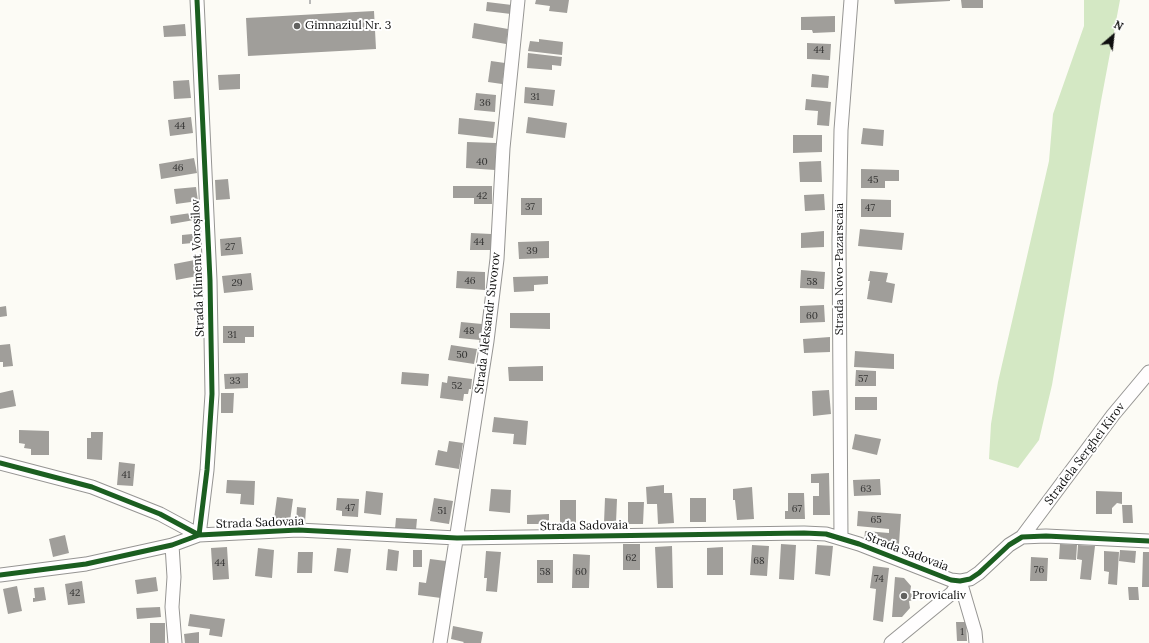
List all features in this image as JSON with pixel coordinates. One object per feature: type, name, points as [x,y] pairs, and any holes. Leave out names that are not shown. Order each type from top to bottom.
[{"type":"street","name":"Strada Kliment Voroșilov","points":[[197,0],[210,280],[212,394],[207,470],[199,535]]},
{"type":"street","name":"Strada Aleksandr Suvorov","points":[[440,643],[492,304],[503,148],[518,0]]},
{"type":"street","name":"Strada Novo-Pazarscaia","points":[[841,538],[839,240],[841,130],[851,0]]},
{"type":"street","name":"Stradela Serghei Kirov","points":[[1022,537],[1113,415],[1149,372]]},
{"type":"street","points":[[0,463],[92,487],[160,514],[199,535]]},
{"type":"street","name":"Strada Sadovaia","points":[[0,574],[86,564],[172,545],[199,535],[298,530],[457,538],[804,533],[826,534],[841,538],[951,580],[960,580],[970,579],[979,573],[1009,545],[1022,537]]},
{"type":"street","points":[[1022,537],[1046,536],[1149,541]]},
{"type":"street","points":[[172,545],[174,577],[172,607],[175,643]]},
{"type":"street","points":[[891,643],[952,593],[960,580]]},
{"type":"street","points":[[960,580],[975,632],[976,643]]},
{"type":"path","points":[[310,0],[310,6]]},
{"type":"green space","points":[[1084,0],[1120,0],[1052,385],[1039,440],[1018,468],[989,459],[991,424],[998,382],[1049,161],[1053,114],[1084,26]]},
{"type":"building","points":[[536,0],[569,0],[567,13],[549,11],[550,6],[535,4]]},
{"type":"building","points":[[894,0],[950,0],[950,1],[895,4]]},
{"type":"building","points":[[961,0],[983,0],[983,8],[962,8]]},
{"type":"building","points":[[487,2],[512,5],[511,14],[486,11]]},
{"type":"building","points":[[374,11],[376,49],[248,56],[246,18]]},
{"type":"building","points":[[835,16],[835,32],[813,33],[812,30],[801,30],[801,17]]},
{"type":"building","points":[[474,23],[508,29],[506,44],[472,38]]},
{"type":"building","points":[[185,24],[186,36],[164,37],[163,26]]},
{"type":"building","points":[[539,39],[563,42],[562,55],[528,51],[530,41],[539,42]]},
{"type":"building","points":[[807,43],[831,44],[830,60],[807,59]]},
{"type":"building","points":[[528,53],[562,57],[561,66],[552,65],[552,70],[527,68]]},
{"type":"building","points":[[491,61],[505,63],[502,84],[488,82]]},
{"type":"building","points":[[240,74],[240,89],[219,90],[218,75]]},
{"type":"building","points":[[812,74],[829,76],[828,88],[811,87]]},
{"type":"building","points":[[189,80],[191,98],[174,99],[173,81]]},
{"type":"building","points":[[525,87],[555,90],[553,106],[524,103]]},
{"type":"building","points":[[476,93],[496,95],[495,112],[474,110]]},
{"type":"building","points":[[806,99],[831,102],[829,126],[817,125],[818,111],[805,110]]},
{"type":"building","points":[[191,117],[193,133],[170,136],[168,120]]},
{"type":"building","points":[[528,117],[567,123],[565,138],[526,133]]},
{"type":"building","points":[[459,118],[495,122],[493,138],[458,134]]},
{"type":"building","points":[[863,128],[884,130],[883,146],[861,144]]},
{"type":"building","points":[[793,135],[822,135],[822,152],[793,153]]},
{"type":"building","points":[[467,142],[496,143],[495,170],[466,168]]},
{"type":"building","points":[[194,158],[197,173],[161,179],[159,164]]},
{"type":"building","points":[[821,161],[822,182],[800,182],[799,162]]},
{"type":"building","points":[[861,169],[899,170],[899,181],[885,181],[885,188],[861,188]]},
{"type":"building","points":[[228,179],[230,199],[216,200],[215,180]]},
{"type":"building","points":[[453,186],[492,186],[492,204],[474,204],[474,198],[453,198]]},
{"type":"building","points":[[196,187],[198,201],[176,204],[174,189]]},
{"type":"building","points":[[824,194],[825,210],[805,211],[804,195]]},
{"type":"building","points":[[521,198],[542,198],[542,215],[521,215]]},
{"type":"building","points":[[861,199],[891,200],[891,217],[861,217]]},
{"type":"building","points":[[198,212],[200,219],[171,224],[170,216]]},
{"type":"building","points":[[860,229],[904,233],[902,250],[858,246]]},
{"type":"building","points":[[824,231],[824,247],[801,248],[801,233]]},
{"type":"building","points":[[202,233],[203,242],[182,244],[182,235]]},
{"type":"building","points":[[471,233],[491,234],[491,250],[470,250]]},
{"type":"building","points":[[241,237],[243,254],[221,256],[220,239]]},
{"type":"building","points":[[549,241],[549,258],[519,259],[518,242]]},
{"type":"building","points":[[200,259],[203,275],[176,280],[174,264]]},
{"type":"building","points":[[801,270],[825,272],[824,289],[800,288]]},
{"type":"building","points":[[457,271],[485,272],[485,290],[456,288]]},
{"type":"building","points":[[870,271],[888,273],[886,282],[895,284],[892,303],[867,299]]},
{"type":"building","points":[[251,273],[253,290],[224,293],[222,276]]},
{"type":"building","points":[[548,276],[548,284],[534,285],[534,291],[514,292],[513,277]]},
{"type":"building","points":[[824,305],[825,322],[800,323],[800,306]]},
{"type":"building","points":[[6,306],[7,316],[0,317],[0,307]]},
{"type":"building","points":[[510,313],[550,313],[550,329],[510,328]]},
{"type":"building","points":[[461,322],[482,324],[480,340],[459,338]]},
{"type":"building","points":[[223,326],[254,326],[254,337],[245,337],[245,343],[223,343]]},
{"type":"building","points":[[830,337],[830,352],[804,353],[803,339]]},
{"type":"building","points":[[10,344],[13,366],[3,367],[3,362],[0,362],[0,345]]},
{"type":"building","points":[[451,345],[477,349],[474,364],[448,360]]},
{"type":"building","points":[[855,351],[894,354],[894,369],[854,367]]},
{"type":"building","points":[[543,366],[543,381],[509,381],[508,367]]},
{"type":"building","points":[[856,370],[876,371],[876,386],[855,386]]},
{"type":"building","points":[[402,372],[429,374],[428,386],[401,384]]},
{"type":"building","points":[[248,373],[248,388],[225,389],[224,374]]},
{"type":"building","points":[[448,376],[472,379],[471,389],[469,389],[468,394],[464,394],[463,401],[440,398],[442,382],[447,383]]},
{"type":"building","points":[[13,390],[16,406],[0,409],[0,393]]},
{"type":"building","points":[[829,390],[831,414],[813,416],[812,391]]},
{"type":"building","points":[[221,393],[234,393],[233,413],[221,413]]},
{"type":"building","points":[[855,397],[877,397],[877,410],[855,410]]},
{"type":"building","points":[[494,417],[528,421],[526,445],[513,444],[514,434],[492,432]]},
{"type":"building","points":[[19,430],[49,431],[49,455],[31,455],[31,449],[24,448],[25,444],[19,443]]},
{"type":"building","points":[[91,432],[103,432],[102,460],[87,459],[87,438],[91,438]]},
{"type":"building","points":[[855,434],[881,439],[877,455],[852,449]]},
{"type":"building","points":[[449,441],[463,443],[459,469],[435,465],[438,450],[447,452]]},
{"type":"building","points":[[119,462],[135,464],[133,486],[117,485]]},
{"type":"building","points":[[829,473],[830,515],[813,515],[813,496],[819,496],[819,483],[811,483],[811,474]]},
{"type":"building","points":[[880,479],[881,495],[854,496],[853,480]]},
{"type":"building","points":[[227,480],[255,481],[254,505],[240,504],[241,494],[226,493]]},
{"type":"building","points":[[664,485],[664,493],[672,493],[674,523],[658,524],[657,504],[647,504],[646,487]]},
{"type":"building","points":[[752,487],[754,519],[737,520],[735,500],[733,500],[733,489]]},
{"type":"building","points":[[491,489],[511,490],[510,513],[489,511]]},
{"type":"building","points":[[366,491],[383,493],[381,515],[364,513]]},
{"type":"building","points":[[1096,491],[1122,492],[1122,504],[1117,503],[1112,508],[1112,514],[1096,514]]},
{"type":"building","points":[[788,493],[804,493],[805,519],[785,519],[785,511],[788,511]]},
{"type":"building","points":[[277,497],[293,499],[290,521],[274,519]]},
{"type":"building","points":[[337,498],[359,499],[358,517],[342,516],[342,511],[336,510]]},
{"type":"building","points":[[434,498],[453,501],[449,524],[430,521]]},
{"type":"building","points":[[605,498],[617,499],[616,523],[604,523]]},
{"type":"building","points":[[690,498],[706,498],[706,522],[690,522]]},
{"type":"building","points":[[560,500],[576,500],[576,523],[560,523]]},
{"type":"building","points":[[628,502],[644,502],[643,524],[628,524]]},
{"type":"building","points":[[1122,505],[1132,505],[1133,523],[1123,523]]},
{"type":"building","points":[[297,507],[306,508],[305,523],[296,522]]},
{"type":"building","points":[[858,511],[901,514],[899,544],[864,542],[865,531],[889,533],[889,529],[857,526]]},
{"type":"building","points":[[549,514],[549,524],[527,524],[527,515]]},
{"type":"building","points":[[396,518],[417,519],[416,530],[395,529]]},
{"type":"building","points":[[65,535],[69,553],[53,557],[49,539]]},
{"type":"building","points":[[623,544],[640,544],[640,570],[623,570]]},
{"type":"building","points":[[781,544],[796,545],[794,580],[779,579]]},
{"type":"building","points":[[1060,544],[1077,545],[1076,560],[1059,559]]},
{"type":"building","points":[[752,545],[769,546],[767,576],[750,575]]},
{"type":"building","points":[[817,545],[833,546],[830,576],[815,574]]},
{"type":"building","points":[[1078,545],[1095,546],[1091,580],[1080,579],[1082,560],[1077,559]]},
{"type":"building","points":[[672,546],[673,588],[657,588],[655,547]]},
{"type":"building","points":[[227,547],[229,579],[213,580],[211,548]]},
{"type":"building","points":[[723,547],[723,575],[707,575],[707,548]]},
{"type":"building","points":[[258,548],[274,550],[272,578],[255,576]]},
{"type":"building","points":[[337,548],[351,549],[348,573],[334,571]]},
{"type":"building","points":[[388,549],[399,551],[397,571],[386,570]]},
{"type":"building","points":[[413,550],[422,550],[422,567],[413,567]]},
{"type":"building","points":[[1120,550],[1136,551],[1135,563],[1119,561]]},
{"type":"building","points":[[486,551],[501,552],[497,592],[486,591],[487,578],[484,578]]},
{"type":"building","points":[[1104,551],[1119,552],[1117,585],[1108,584],[1109,572],[1104,571]]},
{"type":"building","points":[[298,552],[313,552],[312,573],[297,573]]},
{"type":"building","points":[[1143,552],[1149,552],[1149,587],[1142,587]]},
{"type":"building","points":[[573,554],[590,555],[589,588],[572,588]]},
{"type":"building","points":[[1031,557],[1048,558],[1047,581],[1030,581]]},
{"type":"building","points":[[430,559],[446,561],[441,598],[418,595],[419,582],[426,583]]},
{"type":"building","points":[[537,560],[553,560],[553,583],[537,583]]},
{"type":"building","points":[[873,566],[889,568],[883,622],[873,620],[876,589],[870,588]]},
{"type":"building","points":[[156,577],[158,591],[137,594],[135,580]]},
{"type":"building","points":[[895,577],[904,578],[911,586],[910,593],[914,595],[914,600],[909,601],[910,608],[902,617],[892,617]]},
{"type":"building","points":[[82,581],[85,603],[68,605],[65,584]]},
{"type":"building","points":[[17,586],[22,611],[8,614],[3,589]]},
{"type":"building","points":[[44,587],[46,600],[33,602],[33,598],[35,598],[34,588]]},
{"type":"building","points":[[1128,587],[1138,587],[1139,600],[1129,600]]},
{"type":"building","points":[[160,607],[161,617],[137,619],[136,608]]},
{"type":"building","points":[[190,614],[225,619],[222,637],[209,635],[210,629],[188,626]]},
{"type":"building","points":[[956,622],[966,622],[967,641],[957,641]]},
{"type":"building","points":[[150,623],[165,623],[165,643],[150,643]]},
{"type":"building","points":[[453,626],[483,632],[481,643],[463,643],[464,642],[451,639]]},
{"type":"building","points":[[199,632],[199,643],[185,643],[184,634]]},
{"type":"cycle path","points":[[0,463],[92,487],[160,514],[199,535],[207,470],[212,394],[210,280],[197,0]]},
{"type":"cycle path","points":[[0,575],[86,564],[172,545],[199,535],[298,530],[457,538],[804,533],[826,534],[859,544],[951,580],[960,581],[970,579],[979,573],[1009,545],[1022,537],[1046,536],[1149,541]]},
{"type":"place","name":"Gimnaziul Nr. 3","points":[[297,26]]},
{"type":"place","name":"Provicaliv","points":[[904,596]]}]
